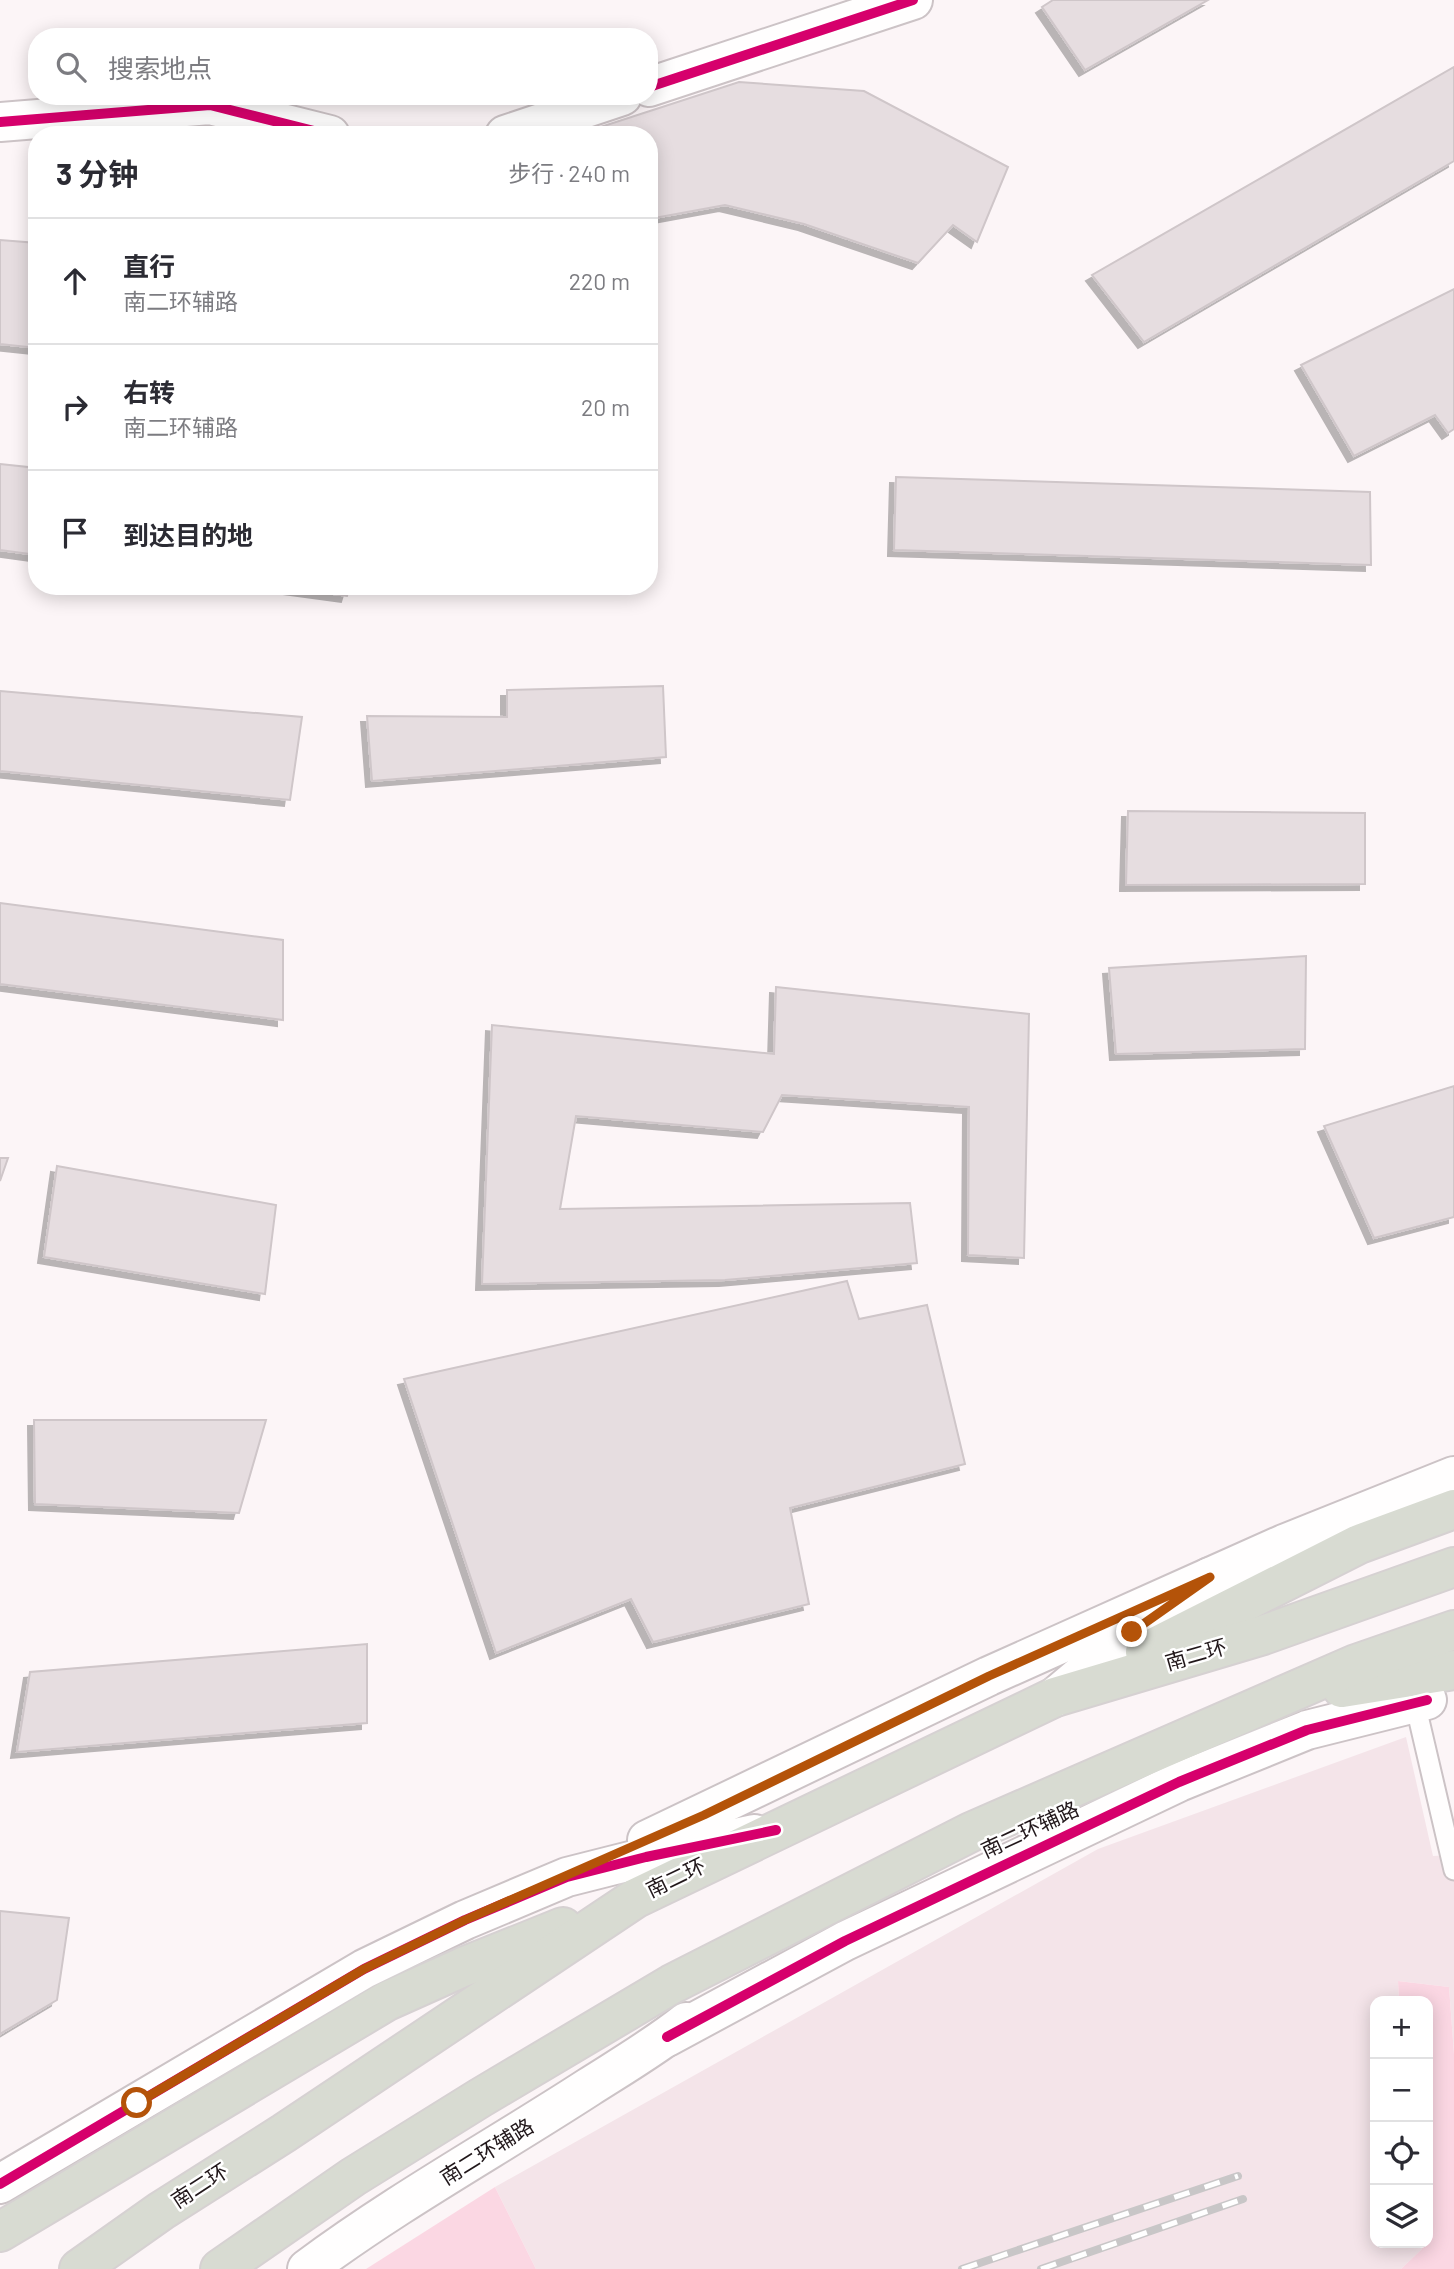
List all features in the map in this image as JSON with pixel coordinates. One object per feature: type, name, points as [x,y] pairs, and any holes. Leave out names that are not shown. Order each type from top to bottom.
[{"type":"highway","points":[[1055,1697],[1359,1544],[1454,1509]]},
{"type":"highway","name":"南二环","points":[[79,2269],[160,2211],[284,2133],[636,1898],[1055,1697],[1263,1635],[1454,1567]]},
{"type":"highway","points":[[220,2269],[353,2177],[672,1984],[971,1832],[1356,1664],[1454,1630]]},
{"type":"highway","points":[[1261,1705],[1355,1685],[1454,1670]]},
{"type":"highway","points":[[0,2232],[387,2001],[463,1967],[636,1898]]},
{"type":"street","points":[[658,84],[913,0]]},
{"type":"street","points":[[0,122],[210,105],[294,126]]},
{"type":"street","points":[[532,126],[595,105]]},
{"type":"street","points":[[0,2183],[364,1969],[465,1920],[704,1815],[989,1676],[1284,1544],[1454,1476]]},
{"type":"street","points":[[1055,1697],[1132,1632],[1210,1577]]},
{"type":"street","points":[[1261,1705],[1432,1700]]},
{"type":"street","name":"南二环辅路","points":[[307,2269],[351,2237],[667,2037],[845,1941],[1179,1782],[1307,1730],[1432,1700]]},
{"type":"street","points":[[567,1877],[646,1857],[776,1830]]},
{"type":"street","name":"南二环辅路","points":[[667,2037],[741,1978],[815,1911]]},
{"type":"lane","points":[[1432,1700],[1454,1868]]},
{"type":"shaded area","points":[[1406,1737],[1433,1856],[1454,1855],[1454,2054],[1449,1987],[1398,1981],[1399,1996],[1370,1996],[1370,2248],[1422,2248],[1401,2269],[536,2269],[495,2187],[1098,1849]]},
{"type":"shaded area","points":[[1398,1981],[1449,1987],[1454,2054],[1454,2269],[1401,2269],[1422,2248],[1433,2248],[1433,1996],[1399,1996]]},
{"type":"shaded area","points":[[495,2187],[536,2269],[366,2269]]},
{"type":"building","points":[[1053,0],[1208,0],[1085,70],[1042,7]]},
{"type":"building","points":[[1454,67],[1454,161],[1144,342],[1092,275]]},
{"type":"building","points":[[739,82],[864,91],[1008,167],[977,242],[953,225],[918,263],[804,224],[725,205],[658,217],[658,126],[604,126]]},
{"type":"building","points":[[0,240],[28,242],[28,347],[0,344]]},
{"type":"building","points":[[1454,289],[1454,429],[1448,433],[1435,415],[1354,456],[1301,365]]},
{"type":"building","points":[[0,464],[28,467],[28,554],[0,550]]},
{"type":"building","points":[[896,477],[1370,492],[1371,565],[894,550]]},
{"type":"building","points":[[663,686],[666,757],[372,781],[367,716],[507,717],[507,690]]},
{"type":"building","points":[[0,691],[302,717],[290,800],[0,771]]},
{"type":"building","points":[[1128,811],[1365,813],[1365,884],[1126,885]]},
{"type":"building","points":[[0,903],[283,940],[283,1020],[0,984]]},
{"type":"building","points":[[1306,956],[1305,1049],[1116,1054],[1109,968]]},
{"type":"building","points":[[776,987],[1029,1014],[1024,1258],[968,1255],[969,1107],[782,1095],[763,1132],[576,1116],[560,1209],[910,1203],[917,1263],[725,1280],[482,1284],[492,1025],[774,1054]]},
{"type":"building","points":[[1454,1086],[1454,1217],[1374,1238],[1324,1126]]},
{"type":"building","points":[[0,1158],[8,1158],[0,1181]]},
{"type":"building","points":[[57,1166],[276,1205],[265,1294],[44,1257]]},
{"type":"building","points":[[847,1281],[859,1319],[927,1305],[965,1464],[790,1508],[809,1604],[653,1642],[631,1599],[496,1653],[404,1379]]},
{"type":"building","points":[[34,1420],[266,1420],[239,1513],[35,1504]]},
{"type":"building","points":[[367,1644],[367,1723],[17,1752],[30,1672]]},
{"type":"building","points":[[0,1911],[69,1918],[57,2000],[0,2034]]},
{"type":"railway","points":[[962,2269],[1238,2176]]},
{"type":"railway","points":[[1041,2269],[1243,2199]]},
{"type":"cycle path","points":[[658,84],[913,0]]},
{"type":"cycle path","points":[[0,122],[210,105]]},
{"type":"cycle path","points":[[210,105],[294,126]]},
{"type":"cycle path","points":[[667,2037],[845,1941],[1179,1782],[1307,1730],[1427,1700]]},
{"type":"cycle path","points":[[0,2184],[364,1969],[465,1920],[567,1877],[646,1857],[776,1830]]},
{"type":"route","points":[[137,2103],[364,1969],[465,1920],[704,1815],[989,1676],[1210,1577],[1132,1632]]}]
